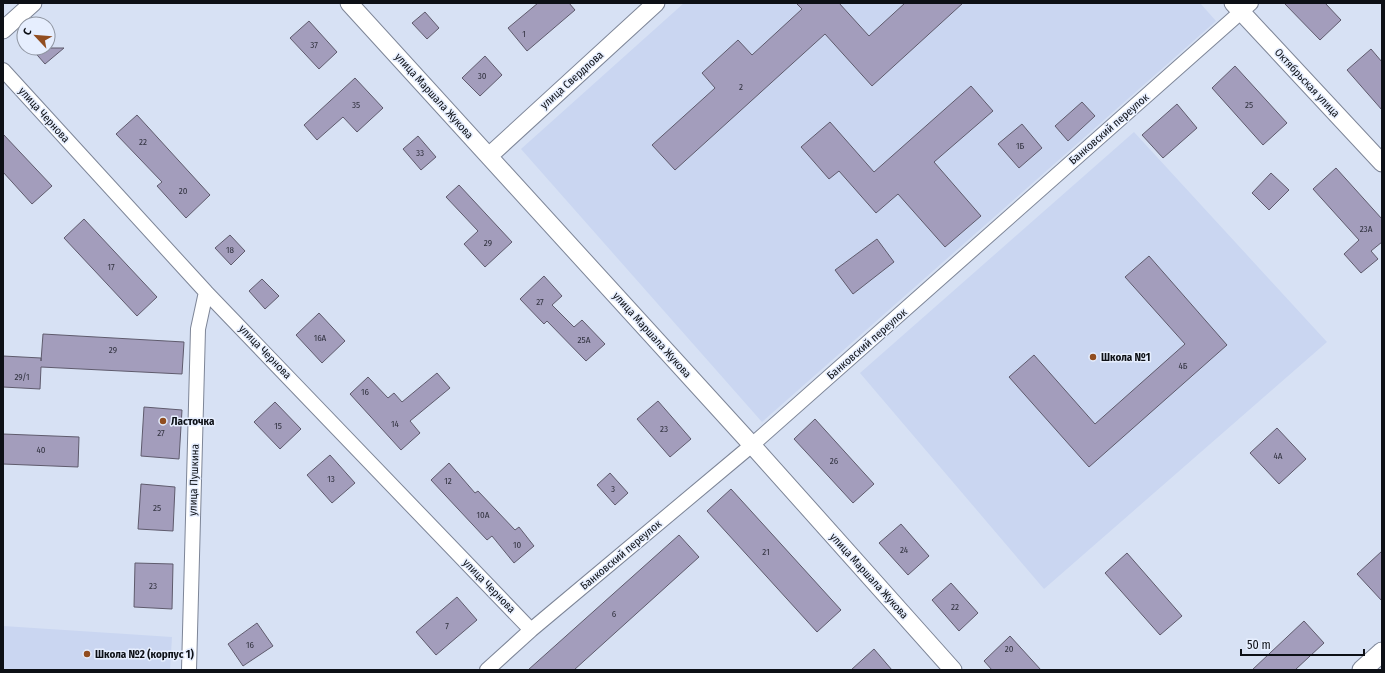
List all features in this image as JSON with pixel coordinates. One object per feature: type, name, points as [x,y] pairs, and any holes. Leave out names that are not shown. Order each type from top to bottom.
[{"type":"main road","points":[[1362,670],[1382,652]]},
{"type":"street","points":[[3,30],[34,3]]},
{"type":"street","name":"улица Маршала Жукова","points":[[349,3],[752,445],[953,670]]},
{"type":"street","name":"улица Свердлова","points":[[489,156],[656,3]]},
{"type":"street","name":"Октябрьская улица","points":[[1242,6],[1382,162]]},
{"type":"street","name":"Банковский переулок","points":[[487,670],[531,630],[752,445],[1242,6]]},
{"type":"street","name":"улица Чернова","points":[[3,70],[206,292],[531,630]]},
{"type":"street","name":"улица Пушкина","points":[[189,670],[198,329],[206,292]]},
{"type":"shaded area","points":[[684,3],[1200,3],[1216,21],[762,422],[521,149]]},
{"type":"shaded area","name":"Школа №1","points":[[1134,132],[1327,342],[1044,589],[860,373]]},
{"type":"shaded area","name":"Школа №2 (корпус 1)","points":[[3,626],[172,637],[170,670],[3,670]]},
{"type":"building","points":[[538,3],[569,3],[575,10],[527,51],[508,28]]},
{"type":"building","points":[[796,3],[839,3],[869,36],[905,3],[963,3],[872,86],[825,34],[675,170],[652,145],[715,88],[702,73],[738,40],[752,55],[802,9]]},
{"type":"building","points":[[1284,3],[1325,3],[1341,20],[1320,40]]},
{"type":"building","points":[[425,12],[439,28],[427,39],[412,23]]},
{"type":"building","points":[[309,21],[337,52],[319,69],[290,38]]},
{"type":"building","points":[[56,48],[64,48],[56,55]]},
{"type":"building","points":[[1371,49],[1382,62],[1382,110],[1347,70]]},
{"type":"building","points":[[38,56],[54,56],[45,64]]},
{"type":"building","points":[[485,56],[502,75],[480,96],[462,78]]},
{"type":"building","points":[[1235,66],[1287,123],[1263,145],[1212,88]]},
{"type":"building","points":[[355,78],[383,108],[357,132],[343,117],[317,140],[304,125]]},
{"type":"building","points":[[971,86],[993,111],[934,162],[981,216],[945,247],[898,194],[876,213],[839,171],[829,179],[801,147],[830,122],[874,172]]},
{"type":"building","points":[[1082,102],[1095,116],[1068,141],[1055,126]]},
{"type":"building","points":[[1177,104],[1197,128],[1163,158],[1142,135]]},
{"type":"building","points":[[137,115],[210,195],[186,218],[157,186],[162,182],[116,134]]},
{"type":"building","points":[[1022,124],[1042,148],[1019,168],[998,144]]},
{"type":"building","points":[[3,134],[52,186],[32,204],[3,172]]},
{"type":"building","points":[[418,136],[436,157],[421,170],[403,149]]},
{"type":"building","points":[[1336,168],[1382,219],[1382,242],[1371,251],[1378,259],[1361,273],[1344,254],[1359,240],[1313,189]]},
{"type":"building","points":[[1271,173],[1289,190],[1269,210],[1252,193]]},
{"type":"building","points":[[459,185],[512,242],[485,267],[464,244],[478,231],[446,197]]},
{"type":"building","points":[[84,219],[157,297],[137,316],[64,238]]},
{"type":"building","points":[[230,235],[245,251],[231,265],[215,248]]},
{"type":"building","points":[[877,239],[894,262],[853,294],[835,270]]},
{"type":"building","points":[[1149,256],[1227,345],[1089,467],[1009,377],[1034,355],[1095,424],[1185,344],[1125,277]]},
{"type":"building","points":[[544,276],[562,296],[552,305],[574,327],[582,320],[605,344],[586,361],[547,321],[544,324],[520,299]]},
{"type":"building","points":[[262,279],[279,296],[265,309],[249,291]]},
{"type":"building","points":[[319,313],[345,341],[322,363],[296,335]]},
{"type":"building","points":[[43,334],[184,342],[182,374],[41,367],[40,389],[3,387],[3,356],[41,358],[41,361]]},
{"type":"building","points":[[437,373],[450,388],[410,421],[420,433],[401,450],[350,394],[368,377],[388,398],[394,393],[402,402]]},
{"type":"building","points":[[658,401],[691,439],[670,457],[637,419]]},
{"type":"building","points":[[275,402],[301,429],[280,449],[254,422]]},
{"type":"building","points":[[144,407],[182,410],[179,459],[141,456]]},
{"type":"building","points":[[815,419],[874,484],[853,503],[794,439]]},
{"type":"building","points":[[1277,428],[1306,459],[1279,484],[1250,453]]},
{"type":"building","points":[[3,434],[79,437],[78,467],[3,464]]},
{"type":"building","points":[[330,455],[355,483],[332,503],[307,475]]},
{"type":"building","points":[[449,463],[475,493],[478,491],[515,530],[519,527],[534,546],[514,563],[492,536],[487,540],[431,480]]},
{"type":"building","points":[[610,473],[628,493],[615,505],[597,485]]},
{"type":"building","points":[[141,484],[175,487],[173,531],[138,529]]},
{"type":"building","points":[[731,489],[841,610],[817,632],[707,511]]},
{"type":"building","points":[[901,524],[929,556],[908,575],[879,543]]},
{"type":"building","points":[[679,535],[699,557],[574,670],[528,670]]},
{"type":"building","points":[[1382,551],[1382,601],[1357,574]]},
{"type":"building","points":[[1127,553],[1182,616],[1160,635],[1105,573]]},
{"type":"building","points":[[135,563],[173,564],[172,609],[134,607]]},
{"type":"building","points":[[951,583],[978,613],[959,631],[932,600]]},
{"type":"building","points":[[457,597],[477,620],[436,655],[416,632]]},
{"type":"building","points":[[1304,621],[1324,643],[1295,670],[1252,670]]},
{"type":"building","points":[[257,623],[273,646],[243,666],[228,644]]},
{"type":"building","points":[[1010,636],[1041,670],[992,670],[984,661]]},
{"type":"building","points":[[874,649],[892,670],[851,670]]},
{"type":"place","name":"Школа №1","points":[[1093,357]]},
{"type":"place","name":"Ласточка","points":[[163,421]]},
{"type":"place","name":"Школа №2 (корпус 1)","points":[[87,654]]}]
